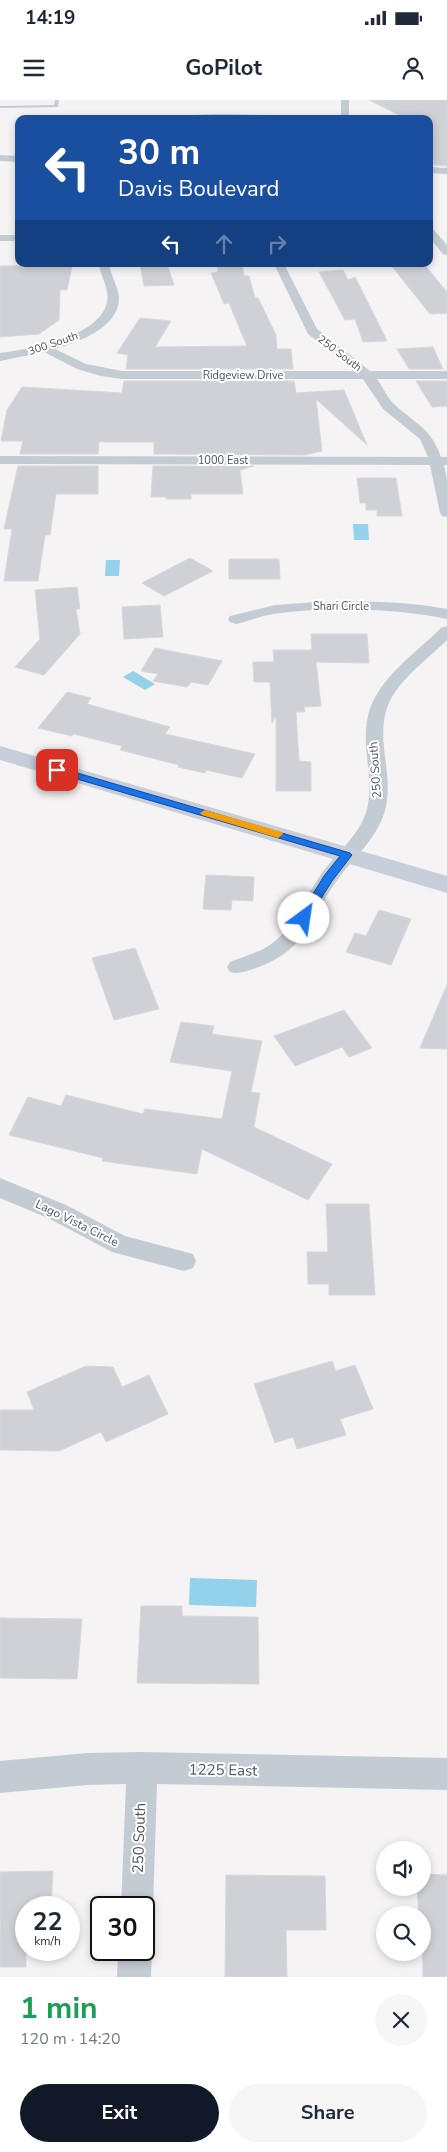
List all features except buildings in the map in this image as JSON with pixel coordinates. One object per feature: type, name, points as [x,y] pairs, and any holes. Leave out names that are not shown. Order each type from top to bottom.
[{"type":"street","points":[[344,115],[345,100]]},
{"type":"street","points":[[0,158],[15,159]]},
{"type":"street","points":[[433,170],[447,171]]},
{"type":"street","points":[[433,230],[445,229]]},
{"type":"street","points":[[433,236],[447,252]]},
{"type":"street","points":[[0,238],[15,238]]},
{"type":"street","name":"300 South","points":[[0,357],[45,348],[90,329],[109,312],[112,296],[105,267]]},
{"type":"street","name":"250 South","points":[[280,267],[312,331],[354,362],[368,375],[388,406],[420,430],[426,437],[441,460],[447,513]]},
{"type":"street","name":"Ridgeview Drive","points":[[45,348],[80,368],[122,376],[447,375]]},
{"type":"street","name":"1000 East","points":[[0,460],[441,460]]},
{"type":"street","name":"Shari Circle","points":[[236,619],[254,612],[294,606],[400,606],[447,614]]},
{"type":"street","name":"250 South","points":[[237,967],[261,958],[282,946],[296,932],[328,879],[369,826],[378,804],[372,743],[374,724],[380,706],[396,682],[447,631]]},
{"type":"street","points":[[0,753],[447,884]]},
{"type":"street","name":"Lago Vista Circle","points":[[0,1188],[58,1212],[120,1245],[184,1260]]},
{"type":"street","name":"250 South","points":[[137,1896],[142,1768]]},
{"type":"street","name":"1225 East","points":[[0,1776],[87,1769],[142,1768],[447,1774]]},
{"type":"street","points":[[134,1977],[135,1961]]},
{"type":"lane","points":[[0,107],[56,106],[57,100]]},
{"type":"water","points":[[353,524],[368,524],[369,540],[354,540]]},
{"type":"water","points":[[106,560],[120,560],[119,576],[105,576]]},
{"type":"water","points":[[133,671],[155,684],[145,690],[123,677]]},
{"type":"water","points":[[190,1578],[257,1580],[256,1607],[189,1605]]},
{"type":"slow traffic","points":[[205,813],[278,834]]},
{"type":"route","points":[[57,770],[347,855],[328,879],[304,918]]}]
